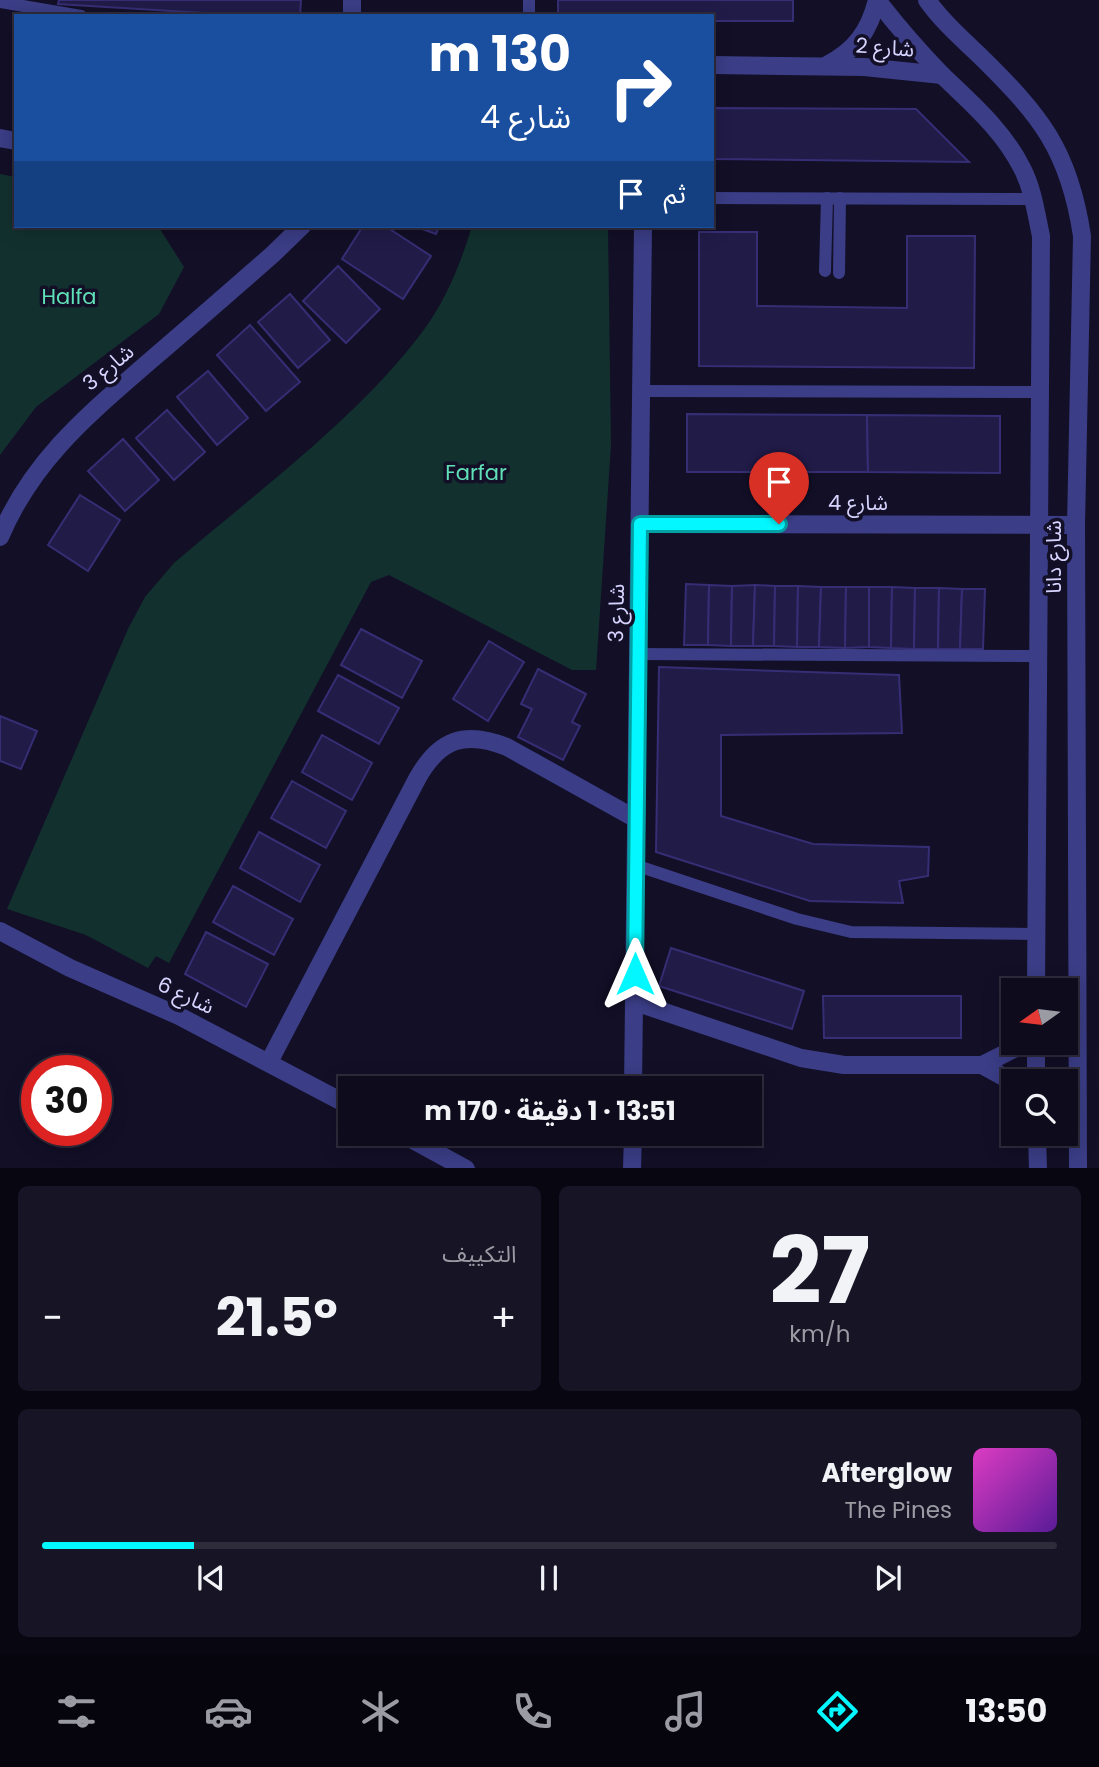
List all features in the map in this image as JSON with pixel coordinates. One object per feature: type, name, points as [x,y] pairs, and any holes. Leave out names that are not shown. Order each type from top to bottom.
[{"type":"street","name":"شارع 2","points":[[824,67],[844,56],[860,41],[872,21],[877,0]]},
{"type":"street","name":"شارع دانا","points":[[877,0],[906,38],[988,119],[1007,143],[1023,170],[1034,199],[1041,236],[1036,978]]},
{"type":"street","name":"شارع دانا","points":[[927,0],[1020,95],[1044,126],[1063,160],[1076,197],[1082,236],[1076,525],[1078,1168]]},
{"type":"street","name":"شارع 2","points":[[714,65],[903,69],[942,75]]},
{"type":"street","name":"شارع 3","points":[[0,537],[8,518],[40,467],[79,421],[300,228]]},
{"type":"street","name":"شارع 3","points":[[634,1076],[643,228]]},
{"type":"street","name":"شارع 4","points":[[640,524],[1076,525]]},
{"type":"street","points":[[269,1062],[417,779],[428,760],[444,746],[465,738],[487,739],[636,819]]},
{"type":"street","name":"شارع 6","points":[[0,931],[70,968],[179,1016],[338,1099]]},
{"type":"street","points":[[635,1002],[801,1058],[844,1065],[982,1065],[1002,1055]]},
{"type":"street","points":[[982,1065],[1001,1075]]},
{"type":"street","points":[[425,1146],[466,1168]]},
{"type":"street","points":[[632,1168],[633,1146]]},
{"type":"street","points":[[1037,1146],[1038,1168]]},
{"type":"lane","points":[[0,2],[69,14]]},
{"type":"lane","points":[[714,198],[1034,199]]},
{"type":"lane","points":[[825,271],[827,198]]},
{"type":"lane","points":[[839,273],[840,198]]},
{"type":"lane","points":[[641,391],[1039,392]]},
{"type":"lane","points":[[638,654],[1038,656]]},
{"type":"lane","points":[[635,865],[797,919],[851,932],[1036,934]]},
{"type":"green space","name":"Halfa","points":[[0,174],[14,177],[14,228],[159,228],[184,267],[159,314],[36,407],[0,455]]},
{"type":"green space","name":"Farfar","points":[[471,228],[608,228],[611,445],[596,670],[572,670],[389,575],[371,582],[169,963],[156,956],[148,968],[86,935],[7,909],[128,629],[145,597],[174,563],[305,453],[369,394],[423,331],[439,307],[458,267]]},
{"type":"building","points":[[59,0],[301,0],[300,14],[220,14],[58,4]]},
{"type":"building","points":[[558,0],[793,0],[793,21],[714,21],[714,14],[558,14]]},
{"type":"building","points":[[714,108],[916,109],[969,162],[714,159]]},
{"type":"building","points":[[362,228],[388,228],[431,256],[403,299],[342,259]]},
{"type":"building","points":[[420,228],[438,228],[436,234]]},
{"type":"building","points":[[699,232],[757,232],[757,306],[907,308],[907,236],[975,236],[974,368],[699,366]]},
{"type":"building","points":[[338,266],[380,309],[346,343],[303,301]]},
{"type":"building","points":[[290,294],[330,340],[298,368],[258,322]]},
{"type":"building","points":[[250,325],[300,382],[266,411],[217,355]]},
{"type":"building","points":[[208,371],[248,418],[217,445],[177,397]]},
{"type":"building","points":[[167,410],[205,452],[174,480],[136,438]]},
{"type":"building","points":[[687,414],[867,415],[868,472],[687,472]]},
{"type":"building","points":[[867,415],[1000,416],[1000,473],[868,472]]},
{"type":"building","points":[[123,439],[159,480],[125,511],[88,471]]},
{"type":"building","points":[[80,495],[120,520],[88,571],[48,545]]},
{"type":"building","points":[[686,584],[709,585],[708,645],[684,645]]},
{"type":"building","points":[[709,585],[732,586],[731,646],[708,645]]},
{"type":"building","points":[[755,585],[753,646],[731,646],[732,586]]},
{"type":"building","points":[[755,585],[775,586],[774,646],[753,646]]},
{"type":"building","points":[[775,586],[798,586],[797,647],[774,646]]},
{"type":"building","points":[[798,586],[821,587],[819,647],[797,647]]},
{"type":"building","points":[[821,587],[846,587],[845,648],[819,647]]},
{"type":"building","points":[[846,587],[869,587],[869,647],[845,648]]},
{"type":"building","points":[[869,587],[892,587],[891,648],[869,647]]},
{"type":"building","points":[[892,587],[915,588],[914,649],[891,648]]},
{"type":"building","points":[[915,588],[939,588],[938,649],[914,649]]},
{"type":"building","points":[[939,588],[962,589],[960,649],[938,649]]},
{"type":"building","points":[[962,589],[985,589],[983,649],[960,649]]},
{"type":"building","points":[[361,629],[422,661],[402,698],[341,665]]},
{"type":"building","points":[[489,641],[524,662],[488,721],[453,699]]},
{"type":"building","points":[[659,667],[899,675],[902,733],[721,735],[721,816],[813,844],[929,847],[928,876],[899,881],[903,903],[810,901],[656,852]]},
{"type":"building","points":[[538,669],[586,694],[572,722],[580,726],[563,760],[518,737],[532,709],[521,704]]},
{"type":"building","points":[[338,675],[399,708],[379,744],[318,711]]},
{"type":"building","points":[[0,716],[37,731],[21,769],[0,761]]},
{"type":"building","points":[[322,735],[372,763],[352,800],[302,772]]},
{"type":"building","points":[[292,781],[346,811],[326,848],[271,818]]},
{"type":"building","points":[[259,832],[320,865],[300,902],[240,868]]},
{"type":"building","points":[[233,886],[293,919],[274,955],[213,922]]},
{"type":"building","points":[[206,932],[268,964],[246,1007],[185,974]]},
{"type":"building","points":[[671,948],[804,991],[792,1029],[659,986]]},
{"type":"building","points":[[823,996],[961,996],[961,1038],[824,1038]]},
{"type":"route","points":[[635,974],[640,524],[779,524]]}]
